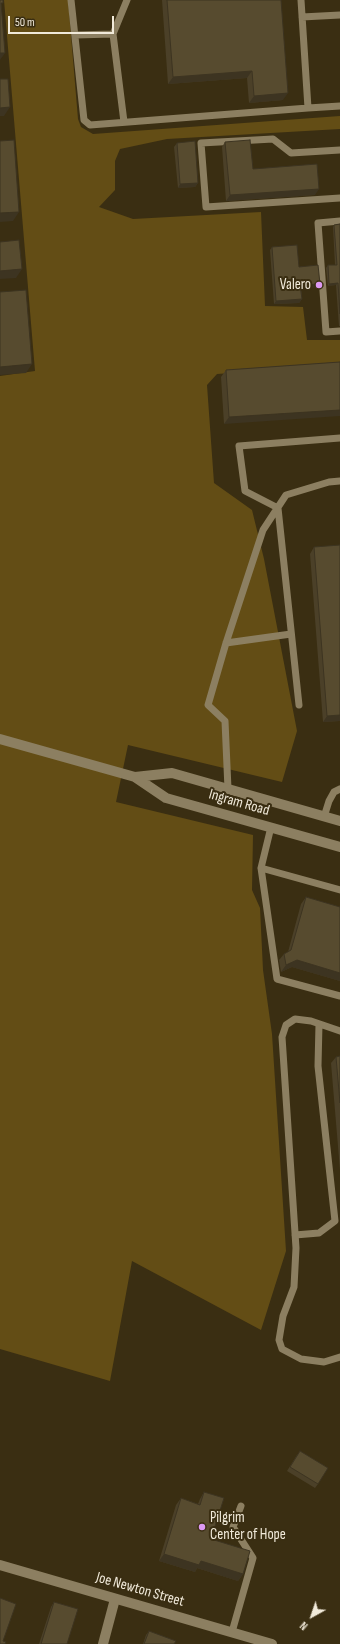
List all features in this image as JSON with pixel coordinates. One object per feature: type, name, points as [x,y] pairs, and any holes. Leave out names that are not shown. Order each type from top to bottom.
[{"type":"street","name":"Ingram Road","points":[[0,739],[135,777],[166,798],[340,847]]},
{"type":"street","name":"Ingram Road","points":[[135,777],[172,773],[340,821]]},
{"type":"street","name":"Joe Newton Street","points":[[0,1565],[272,1644]]},
{"type":"street","points":[[103,1644],[115,1599]]},
{"type":"lane","points":[[71,0],[84,120],[90,125],[340,106]]},
{"type":"lane","points":[[124,122],[113,34],[127,0]]},
{"type":"lane","points":[[301,0],[308,108]]},
{"type":"lane","points":[[302,17],[340,15]]},
{"type":"lane","points":[[75,35],[113,34]]},
{"type":"lane","points":[[340,150],[291,153],[273,139],[201,143],[206,207],[340,198]]},
{"type":"lane","points":[[340,221],[318,223],[326,332],[340,331]]},
{"type":"lane","points":[[278,508],[245,490],[239,446],[340,438]]},
{"type":"lane","points":[[228,789],[225,721],[208,705],[226,643],[263,530],[286,495],[329,482],[340,481]]},
{"type":"lane","points":[[278,508],[298,705]]},
{"type":"lane","points":[[226,643],[291,634]]},
{"type":"lane","points":[[324,816],[334,792],[340,789]]},
{"type":"lane","points":[[271,828],[261,868],[277,979],[340,996]]},
{"type":"lane","points":[[261,868],[340,890]]},
{"type":"lane","points":[[340,1031],[295,1019],[286,1025],[282,1037],[295,1235],[294,1287],[284,1316],[279,1340],[282,1349],[301,1359],[324,1362],[340,1357]]},
{"type":"lane","points":[[295,1235],[319,1234],[335,1221],[318,1066],[318,1024]]},
{"type":"lane","points":[[232,1632],[253,1558],[233,1527],[241,1506]]},
{"type":"shaded area","points":[[4,0],[68,0],[78,119],[81,127],[93,134],[340,116],[340,129],[167,139],[120,149],[115,161],[115,190],[99,207],[133,219],[261,212],[265,306],[303,307],[307,340],[340,340],[340,365],[217,374],[207,385],[214,483],[252,510],[264,559],[297,731],[282,782],[128,745],[116,802],[253,835],[252,890],[260,908],[263,970],[272,1034],[286,1251],[261,1330],[132,1261],[110,1381],[0,1349],[0,376],[35,371]]},
{"type":"building","points":[[0,0],[3,0],[3,3],[1,3],[5,53],[0,53]]},
{"type":"building","points":[[167,0],[281,0],[288,93],[254,96],[252,71],[173,77]]},
{"type":"building","points":[[0,79],[8,79],[10,107],[0,108]]},
{"type":"building","points":[[14,140],[19,212],[0,213],[0,141]]},
{"type":"building","points":[[250,140],[253,169],[317,164],[319,189],[230,195],[225,142]]},
{"type":"building","points":[[195,141],[198,183],[180,184],[177,143]]},
{"type":"building","points":[[340,224],[340,314],[338,283],[329,284],[328,265],[337,265],[334,225]]},
{"type":"building","points":[[19,240],[22,269],[0,271],[0,242]]},
{"type":"building","points":[[297,245],[299,267],[318,265],[320,284],[300,285],[302,299],[276,301],[272,247]]},
{"type":"building","points":[[26,290],[32,364],[0,367],[0,292]]},
{"type":"building","points":[[340,362],[340,410],[229,417],[226,370]]},
{"type":"building","points":[[340,545],[340,715],[327,716],[314,547]]},
{"type":"building","points":[[306,897],[340,907],[340,973],[297,960],[286,965],[284,954],[291,950]]},
{"type":"building","points":[[340,1056],[340,1103],[336,1057]]},
{"type":"building","points":[[300,1451],[328,1468],[318,1484],[290,1467]]},
{"type":"building","name":"Pilgrim Center of Hope","points":[[204,1492],[224,1498],[211,1539],[250,1551],[243,1574],[201,1561],[199,1565],[164,1554],[181,1498],[200,1505]]},
{"type":"building","points":[[0,1598],[16,1604],[3,1641],[6,1642],[5,1644],[0,1644]]},
{"type":"building","points":[[54,1602],[78,1609],[67,1644],[41,1644]]},
{"type":"building","points":[[149,1631],[176,1641],[174,1644],[144,1644]]},
{"type":"place","name":"Valero","points":[[319,285]]},
{"type":"place","name":"Pilgrim Center of Hope","points":[[202,1527]]}]
